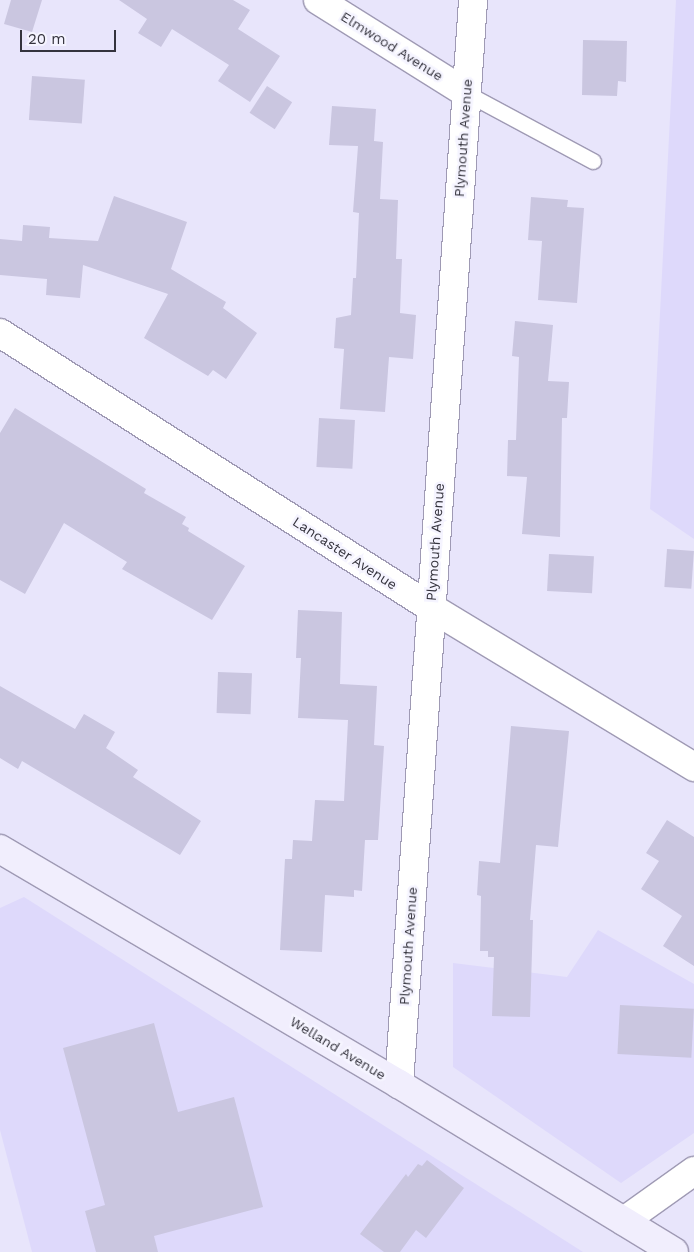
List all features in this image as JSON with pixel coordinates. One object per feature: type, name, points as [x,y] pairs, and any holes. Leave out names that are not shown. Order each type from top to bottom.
[{"type":"main road","name":"Welland Avenue","points":[[0,849],[12,867],[99,905],[399,1084],[674,1252]]},
{"type":"street","name":"Elmwood Avenue","points":[[318,0],[466,92]]},
{"type":"street","name":"Plymouth Avenue","points":[[399,1084],[430,607],[473,0]]},
{"type":"street","name":"Lancaster Avenue","points":[[0,332],[430,607],[694,767]]},
{"type":"street","points":[[624,1221],[694,1171]]},
{"type":"lane","points":[[466,92],[592,162]]},
{"type":"shaded area","points":[[676,0],[694,0],[694,539],[650,509]]},
{"type":"shaded area","points":[[24,897],[583,1252],[32,1252],[0,1130],[0,908]]},
{"type":"shaded area","points":[[598,930],[694,984],[694,1133],[621,1183],[453,1067],[453,963],[567,977]]},
{"type":"building","points":[[11,0],[42,0],[32,32],[4,24]]},
{"type":"building","points":[[119,0],[233,0],[250,10],[238,29],[280,56],[250,102],[218,81],[229,65],[172,29],[161,47],[138,33],[147,19]]},
{"type":"building","points":[[583,40],[627,41],[626,82],[618,81],[617,96],[582,95]]},
{"type":"building","points":[[32,76],[85,80],[82,124],[29,120]]},
{"type":"building","points":[[267,86],[292,102],[275,129],[250,113]]},
{"type":"building","points":[[332,106],[376,109],[374,141],[383,142],[380,199],[398,200],[396,259],[402,259],[400,313],[416,315],[413,359],[389,357],[385,412],[340,409],[344,349],[334,348],[336,318],[351,315],[353,278],[356,278],[359,213],[353,212],[358,146],[329,145]]},
{"type":"building","points":[[114,196],[187,222],[171,269],[226,302],[223,308],[257,333],[226,379],[213,370],[208,376],[144,338],[168,294],[83,265],[80,298],[46,295],[47,279],[0,275],[0,239],[22,241],[23,225],[50,227],[49,238],[98,241]]},
{"type":"building","points":[[531,197],[568,200],[567,207],[584,208],[577,303],[538,300],[542,241],[528,240]]},
{"type":"building","points":[[515,321],[553,325],[548,381],[569,382],[567,418],[562,418],[560,537],[522,534],[527,477],[507,476],[508,440],[516,440],[519,357],[512,356]]},
{"type":"building","points":[[15,408],[146,489],[144,493],[186,517],[182,524],[189,528],[188,531],[245,566],[212,620],[122,569],[127,562],[64,523],[25,594],[0,580],[0,433]]},
{"type":"building","points":[[319,418],[355,420],[352,469],[316,467]]},
{"type":"building","points":[[667,549],[694,551],[691,589],[664,587]]},
{"type":"building","points":[[549,554],[594,556],[592,593],[547,591]]},
{"type":"building","points":[[298,610],[342,612],[340,684],[377,686],[374,745],[384,746],[378,840],[365,840],[362,891],[354,890],[354,897],[325,895],[322,952],[280,950],[285,859],[292,859],[293,840],[312,841],[315,800],[344,801],[348,720],[298,718],[301,658],[296,658]]},
{"type":"building","points":[[218,672],[252,673],[251,714],[217,713]]},
{"type":"building","points":[[0,686],[75,729],[84,714],[115,732],[106,748],[138,770],[133,777],[201,821],[180,855],[22,761],[18,769],[0,758]]},
{"type":"building","points":[[511,726],[569,731],[558,847],[536,845],[530,920],[533,920],[530,1017],[492,1016],[494,957],[488,957],[488,951],[480,951],[481,896],[477,895],[479,861],[500,863]]},
{"type":"building","points":[[667,820],[694,837],[694,966],[663,946],[682,916],[641,889],[659,861],[646,853]]},
{"type":"building","points":[[620,1005],[694,1009],[691,1058],[617,1054]]},
{"type":"building","points":[[154,1023],[178,1112],[234,1097],[263,1207],[154,1236],[158,1252],[96,1252],[85,1211],[105,1205],[63,1048]]},
{"type":"building","points":[[427,1160],[464,1188],[426,1238],[416,1230],[400,1252],[384,1252],[360,1234],[406,1174],[408,1177],[418,1164],[422,1166]]}]
